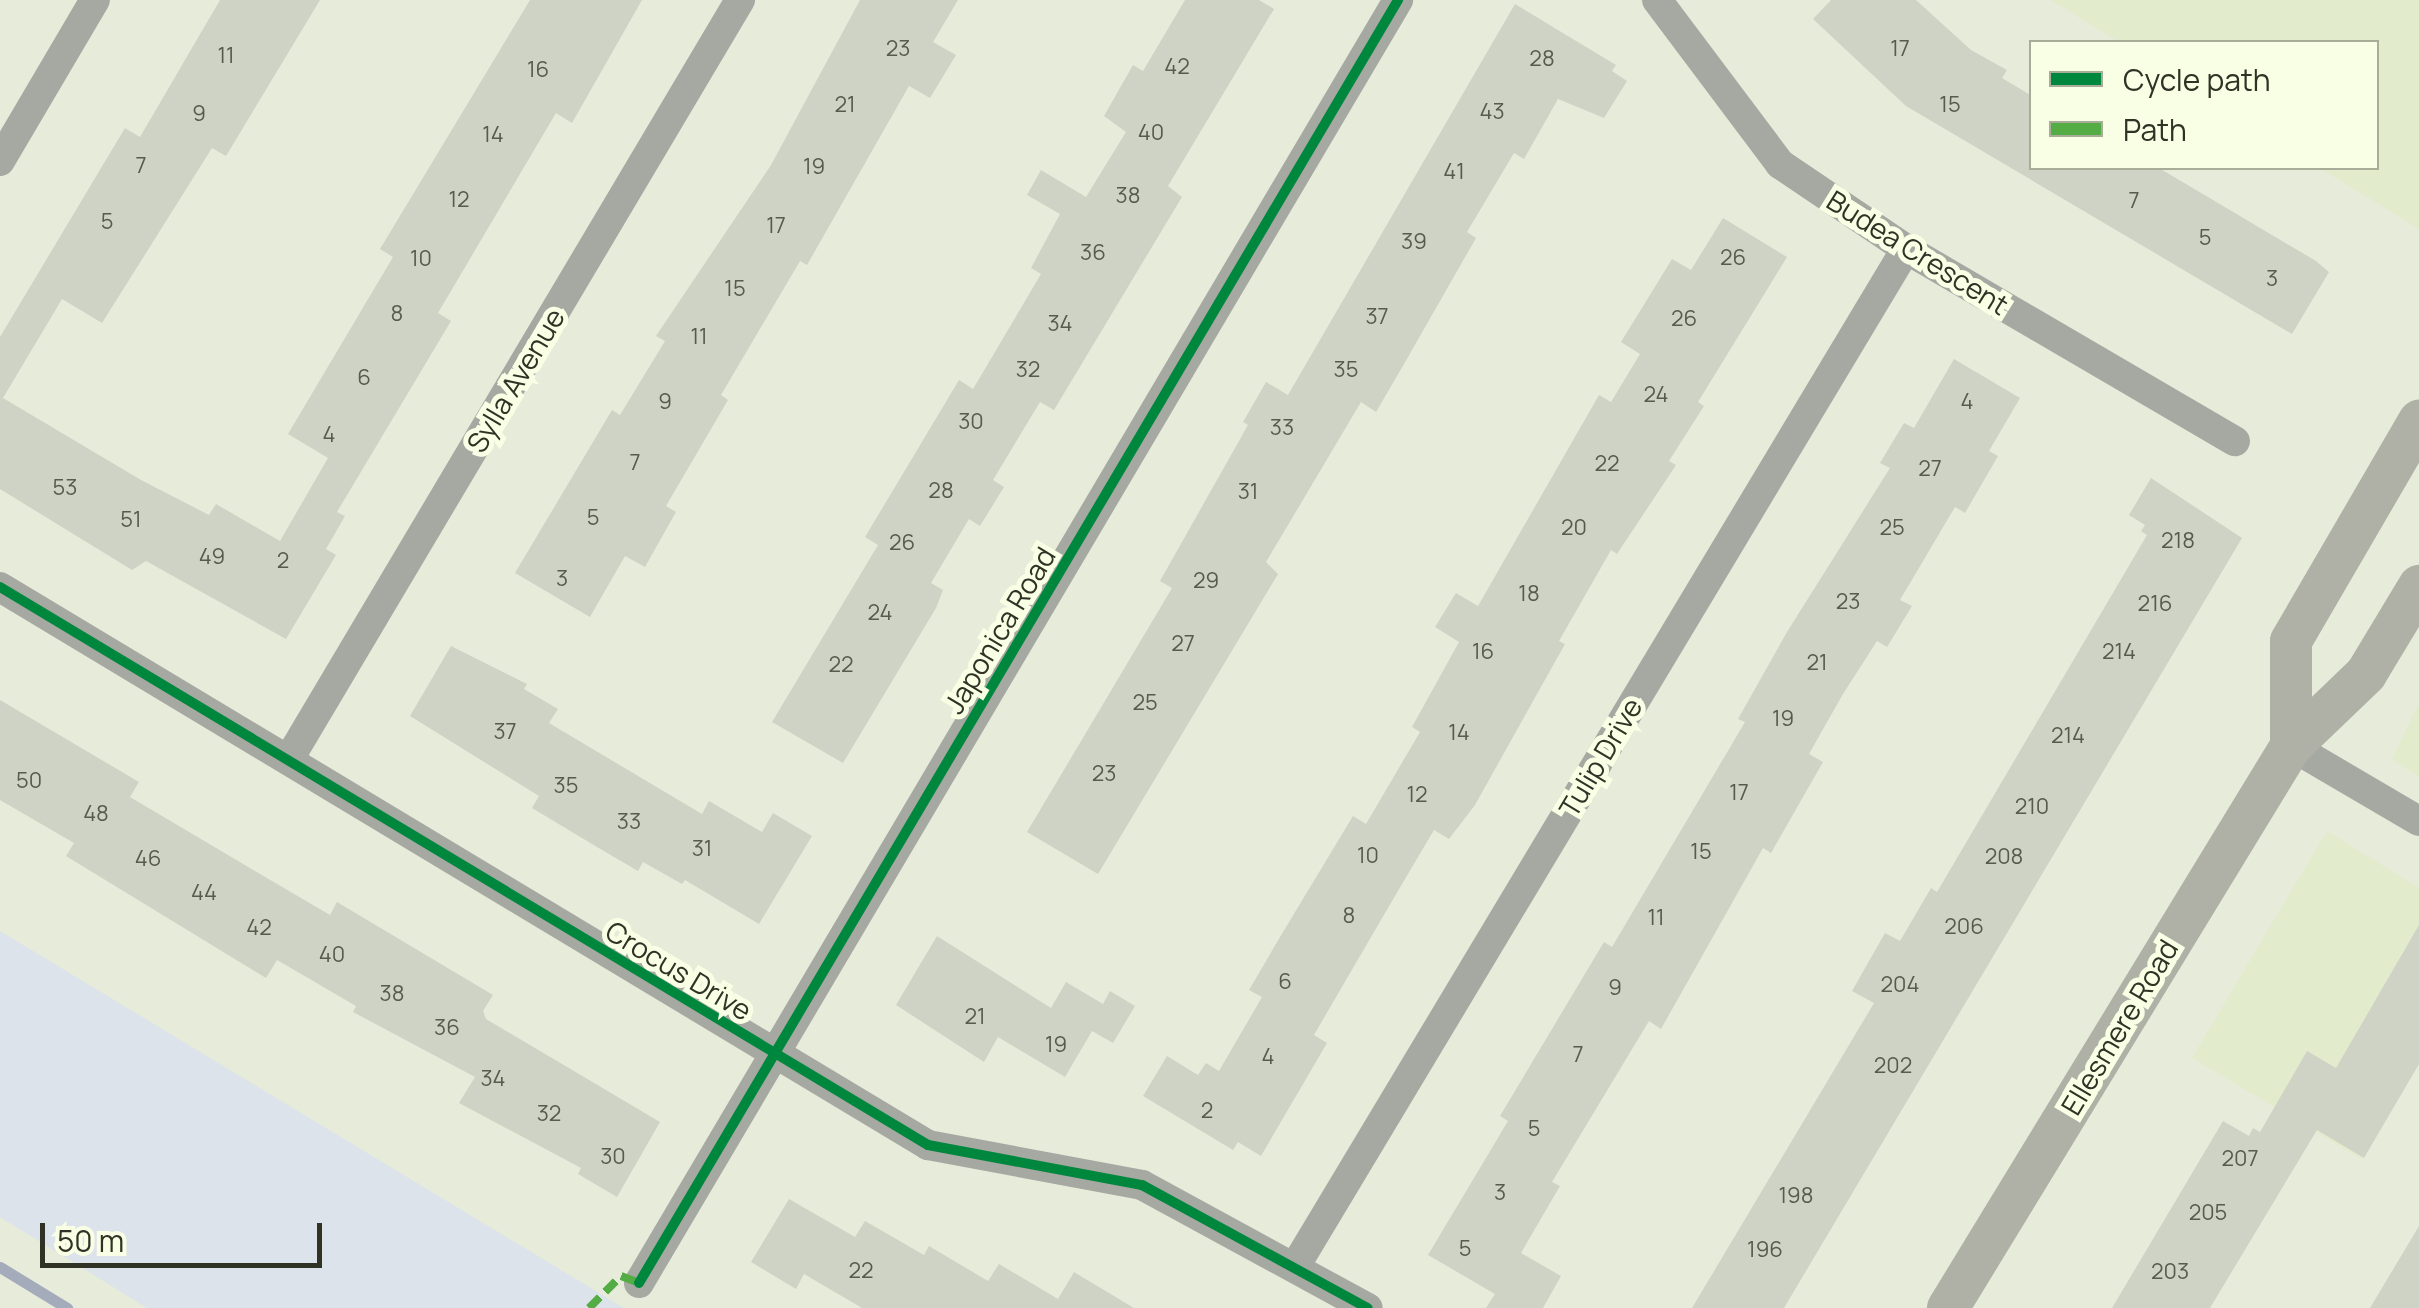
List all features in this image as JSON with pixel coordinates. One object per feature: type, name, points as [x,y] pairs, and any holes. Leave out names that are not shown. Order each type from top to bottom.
[{"type":"main road","points":[[2291,746],[2292,642],[2419,421]]},
{"type":"main road","name":"Ellesmere Road","points":[[1948,1308],[2291,746],[2366,674],[2419,586]]},
{"type":"street","points":[[0,161],[95,0]]},
{"type":"street","name":"Sylla Avenue","points":[[289,759],[740,0]]},
{"type":"street","name":"Japonica Road","points":[[639,1282],[1398,0]]},
{"type":"street","name":"Budea Crescent","points":[[1657,0],[1780,164],[1906,250],[2236,442]]},
{"type":"street","name":"Tulip Drive","points":[[1296,1265],[1906,250]]},
{"type":"street","name":"Crocus Drive","points":[[0,587],[928,1146],[1142,1185],[1296,1265],[1368,1308]]},
{"type":"street","points":[[2291,746],[2419,821]]},
{"type":"shaded area","points":[[2051,0],[2419,0],[2419,229],[2323,170],[2379,170],[2379,40],[2116,40]]},
{"type":"shaded area","points":[[2419,703],[2419,777],[2392,759]]},
{"type":"shaded area","points":[[2327,831],[2419,888],[2419,1062],[2361,1159],[2192,1058]]},
{"type":"shaded area","points":[[0,931],[624,1308],[147,1308],[0,1217]]},
{"type":"building","points":[[220,0],[320,0],[226,156],[212,148],[102,323],[62,299],[3,398],[141,480],[209,515],[216,504],[280,541],[328,458],[288,434],[393,257],[380,249],[530,0],[642,0],[572,123],[556,113],[438,313],[451,321],[337,512],[345,516],[326,549],[336,555],[286,639],[146,561],[132,570],[0,489],[0,337],[125,128],[140,137]]},
{"type":"building","points":[[860,0],[958,0],[933,42],[956,55],[930,98],[909,86],[807,265],[800,261],[721,395],[728,400],[666,506],[676,512],[645,567],[625,556],[590,617],[515,573],[612,410],[620,415],[665,341],[656,336],[771,165]]},
{"type":"building","points":[[1185,0],[1259,0],[1274,9],[1168,186],[1182,197],[1054,410],[1040,402],[993,480],[1004,487],[980,526],[969,519],[931,583],[943,590],[936,608],[843,763],[772,722],[878,545],[865,537],[959,380],[973,389],[1041,274],[1031,268],[1060,214],[1027,195],[1041,170],[1086,197],[1126,132],[1104,116],[1133,65],[1143,71]]},
{"type":"building","points":[[1831,0],[1916,0],[1971,50],[2007,70],[2002,78],[2029,94],[2029,170],[2162,170],[2329,272],[2292,334],[1906,106],[1813,19]]},
{"type":"building","points":[[1515,4],[1616,65],[1612,71],[1627,81],[1604,118],[1558,99],[1524,159],[1514,153],[1467,232],[1476,238],[1376,412],[1361,402],[1266,562],[1278,574],[1098,874],[1027,832],[1172,588],[1160,581],[1248,425],[1243,422],[1266,382],[1288,395]]},
{"type":"building","points":[[1723,218],[1787,257],[1698,402],[1704,406],[1669,461],[1676,465],[1617,554],[1611,550],[1559,641],[1565,644],[1475,805],[1449,839],[1434,830],[1392,901],[1314,1035],[1327,1043],[1261,1156],[1238,1142],[1233,1150],[1143,1096],[1167,1056],[1198,1075],[1206,1063],[1219,1071],[1262,997],[1249,990],[1280,937],[1353,816],[1366,824],[1420,732],[1412,727],[1459,642],[1435,627],[1456,593],[1478,606],[1599,395],[1611,402],[1640,354],[1621,342],[1672,259],[1691,270]]},
{"type":"building","points":[[1954,359],[2020,398],[1989,451],[1998,456],[1965,513],[1955,507],[1900,600],[1912,606],[1887,647],[1877,641],[1843,694],[1809,754],[1823,762],[1771,853],[1763,848],[1661,1029],[1649,1021],[1552,1182],[1560,1186],[1521,1253],[1561,1276],[1543,1308],[1486,1308],[1495,1294],[1428,1255],[1508,1121],[1500,1116],[1604,942],[1612,947],[1745,722],[1738,719],[1787,632],[1890,468],[1880,463],[1904,423],[1914,428]]},
{"type":"building","points":[[2151,478],[2242,538],[1784,1308],[1692,1308],[1874,1003],[1852,991],[1885,933],[1900,941],[1931,888],[1937,892],[2147,535],[2141,531],[2145,525],[2129,515]]},
{"type":"building","points":[[451,646],[527,684],[524,689],[558,709],[549,723],[702,814],[709,801],[762,832],[773,813],[812,836],[759,924],[685,880],[682,884],[643,862],[638,871],[597,847],[532,808],[539,796],[410,716]]},
{"type":"building","points":[[0,700],[139,782],[130,797],[330,915],[337,902],[493,995],[483,1011],[486,1019],[660,1122],[617,1197],[578,1174],[581,1168],[459,1103],[475,1077],[353,1012],[356,1006],[277,960],[266,978],[66,856],[74,843],[0,800]]},
{"type":"building","points":[[2419,925],[2419,1064],[2364,1158],[2317,1130],[2210,1308],[2112,1308],[2223,1121],[2249,1136],[2253,1128],[2260,1132],[2307,1051],[2336,1068]]},
{"type":"building","points":[[937,936],[1051,1008],[1066,982],[1103,1004],[1110,991],[1135,1006],[1113,1043],[1092,1031],[1065,1077],[998,1037],[984,1062],[896,1005]]},
{"type":"building","points":[[789,1199],[855,1237],[865,1221],[924,1255],[929,1246],[988,1281],[999,1264],[1058,1299],[1074,1272],[1134,1308],[862,1308],[804,1274],[796,1289],[751,1262]]},
{"type":"building","points":[[2419,1226],[2419,1308],[2370,1308]]},
{"type":"waterway","points":[[0,1267],[67,1308]]},
{"type":"marked path","points":[[589,1308],[621,1276],[639,1283]]},
{"type":"cycle path","points":[[639,1283],[1398,0]]},
{"type":"cycle path","points":[[0,587],[928,1145],[1142,1185],[1368,1308]]}]
